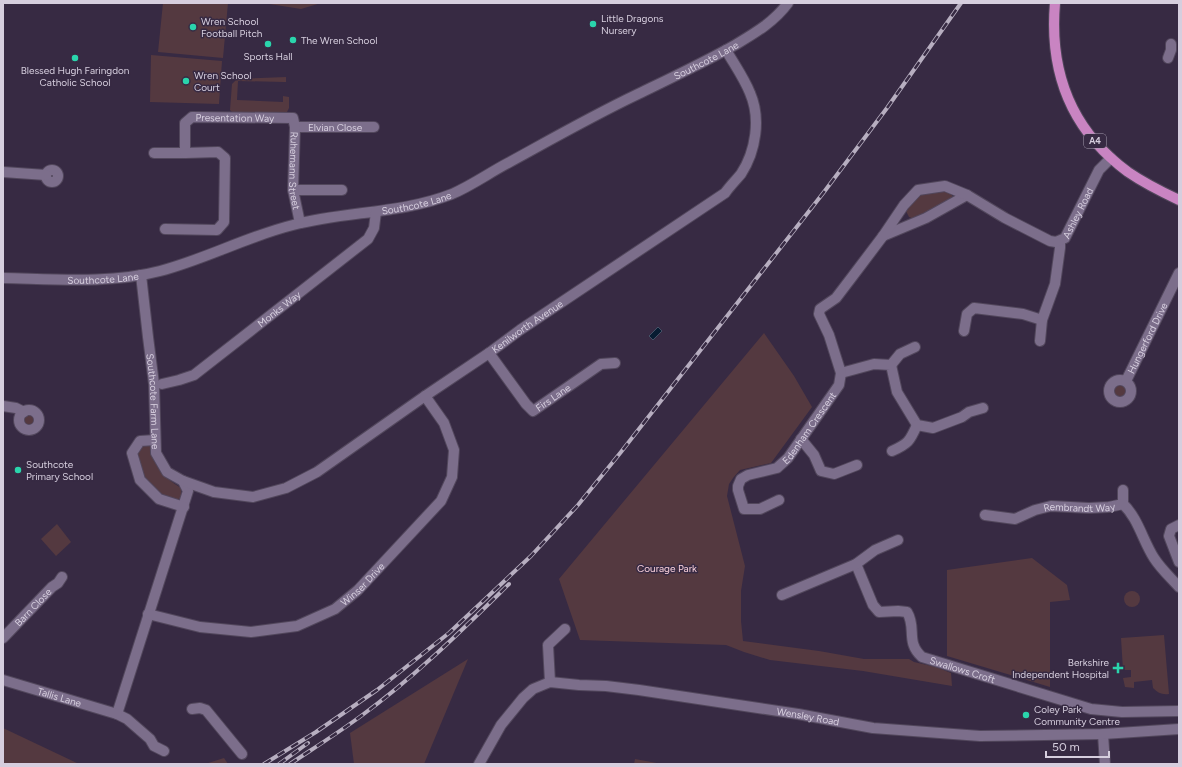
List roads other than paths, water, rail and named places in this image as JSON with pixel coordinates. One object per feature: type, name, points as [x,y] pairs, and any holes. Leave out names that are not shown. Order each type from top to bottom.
[{"type":"main road","name":"A4","points":[[1055,3],[1054,48],[1058,67],[1066,94],[1080,121],[1092,138],[1111,158],[1139,180],[1179,200]]},
{"type":"street","name":"Southcote Lane","points":[[3,278],[92,279],[141,275],[190,262],[276,230],[300,223],[342,215],[376,212],[418,205],[453,193],[575,126],[726,50],[775,19],[788,3]]},
{"type":"street","name":"Kenilworth Avenue","points":[[183,481],[214,492],[252,496],[286,488],[317,472],[520,330],[725,193],[741,173],[751,152],[756,130],[756,116],[750,93],[726,50]]},
{"type":"street","name":"Presentation Way","points":[[185,154],[185,123],[192,117],[294,122]]},
{"type":"street","name":"Elvian Close","points":[[294,122],[374,127]]},
{"type":"street","name":"Ruhemann Street","points":[[294,122],[293,190],[300,223]]},
{"type":"street","points":[[154,153],[185,154],[218,152],[225,158],[224,222],[217,230],[165,229]]},
{"type":"street","name":"Ashley Road","points":[[1040,341],[1042,320],[1055,284],[1060,241],[1065,238],[1099,170],[1111,158]]},
{"type":"street","points":[[3,172],[46,175]]},
{"type":"street","points":[[891,365],[874,364],[841,374],[830,335],[819,314],[820,309],[836,298],[883,236],[904,205],[918,190],[945,186],[967,195],[1005,218],[1050,241],[1060,241]]},
{"type":"street","points":[[293,190],[342,190]]},
{"type":"street","points":[[883,236],[926,218],[967,195]]},
{"type":"street","points":[[904,205],[905,217],[912,224]]},
{"type":"street","name":"Monks Way","points":[[162,384],[194,375],[368,239],[374,228],[376,212]]},
{"type":"street","name":"Hungerford Drive","points":[[1126,381],[1179,273]]},
{"type":"street","name":"Southcote Farm Lane","points":[[141,275],[154,384],[156,453],[167,472],[183,481]]},
{"type":"street","points":[[964,331],[967,314],[974,308],[1023,314],[1042,320]]},
{"type":"street","points":[[891,365],[900,354],[915,347]]},
{"type":"street","name":"Firs Lane","points":[[489,353],[533,412],[601,364],[615,363]]},
{"type":"street","points":[[891,365],[897,392],[917,425],[933,428],[962,417],[969,412],[983,408]]},
{"type":"street","name":"Edenham Crescent","points":[[779,500],[760,509],[744,509],[739,495],[738,486],[741,479],[748,475],[777,468],[788,458],[839,386],[841,374]]},
{"type":"street","name":"Winser Drive","points":[[148,614],[200,627],[251,632],[297,626],[335,609],[358,590],[441,501],[452,477],[454,450],[444,423],[425,396]]},
{"type":"street","points":[[3,406],[16,408],[24,412]]},
{"type":"street","points":[[892,451],[904,446],[911,439],[917,425]]},
{"type":"street","points":[[801,439],[814,455],[821,471],[834,474],[857,465]]},
{"type":"street","points":[[155,440],[140,441],[132,453],[140,480],[159,499],[184,508]]},
{"type":"street","points":[[117,714],[148,614],[184,508],[188,491],[183,481]]},
{"type":"street","name":"Rembrandt Way","points":[[1123,490],[1123,504],[1127,508],[1154,558],[1179,587]]},
{"type":"street","name":"Rembrandt Way","points":[[985,515],[1015,519],[1034,506],[1089,508],[1109,507],[1123,504]]},
{"type":"street","points":[[1179,525],[1171,530],[1169,536],[1179,562]]},
{"type":"street","points":[[782,595],[856,564],[875,550],[898,540]]},
{"type":"street","name":"Swallows Croft","points":[[856,564],[873,605],[879,612],[908,612],[912,619],[912,643],[916,651],[922,657],[1091,709],[1122,712],[1179,711]]},
{"type":"street","name":"Barn Close","points":[[3,638],[58,583],[62,576]]},
{"type":"street","points":[[550,682],[548,645],[565,630]]},
{"type":"street","name":"Tallis Lane","points":[[3,680],[117,714],[127,719],[150,739],[154,746],[164,751]]},
{"type":"street","name":"Wensley Road","points":[[479,764],[501,725],[523,698],[533,689],[550,682],[635,689],[798,714],[873,728],[980,736],[1103,734],[1179,729]]},
{"type":"street","points":[[192,709],[200,708],[206,710],[242,754]]},
{"type":"street","points":[[1103,734],[1105,764]]},
{"type":"water","points":[[658,327],[662,331],[653,340],[649,336]]},
{"type":"railway","points":[[264,764],[316,732],[377,690],[449,633],[531,556],[578,505],[824,192],[887,108],[961,3]]},
{"type":"railway","points":[[290,764],[381,701],[438,653],[509,584]]},
{"type":"railway","points":[[279,764],[308,743]]},
{"type":"place","name":"Little Dragons Nursery","points":[[593,24]]},
{"type":"place","name":"Wren School Football Pitch","points":[[193,27]]},
{"type":"place","name":"The Wren School","points":[[293,40]]},
{"type":"place","name":"Sports Hall","points":[[268,44]]},
{"type":"place","name":"Blessed Hugh Faringdon Catholic School","points":[[75,58]]},
{"type":"place","name":"Wren School Court","points":[[186,81]]},
{"type":"place","name":"Southcote Primary School","points":[[18,470]]},
{"type":"place","name":"Berkshire Independent Hospital","points":[[1118,668]]},
{"type":"place","name":"Coley Park Community Centre","points":[[1026,715]]},
{"type":"park label","name":"Courage Park","points":[[667,568]]}]
